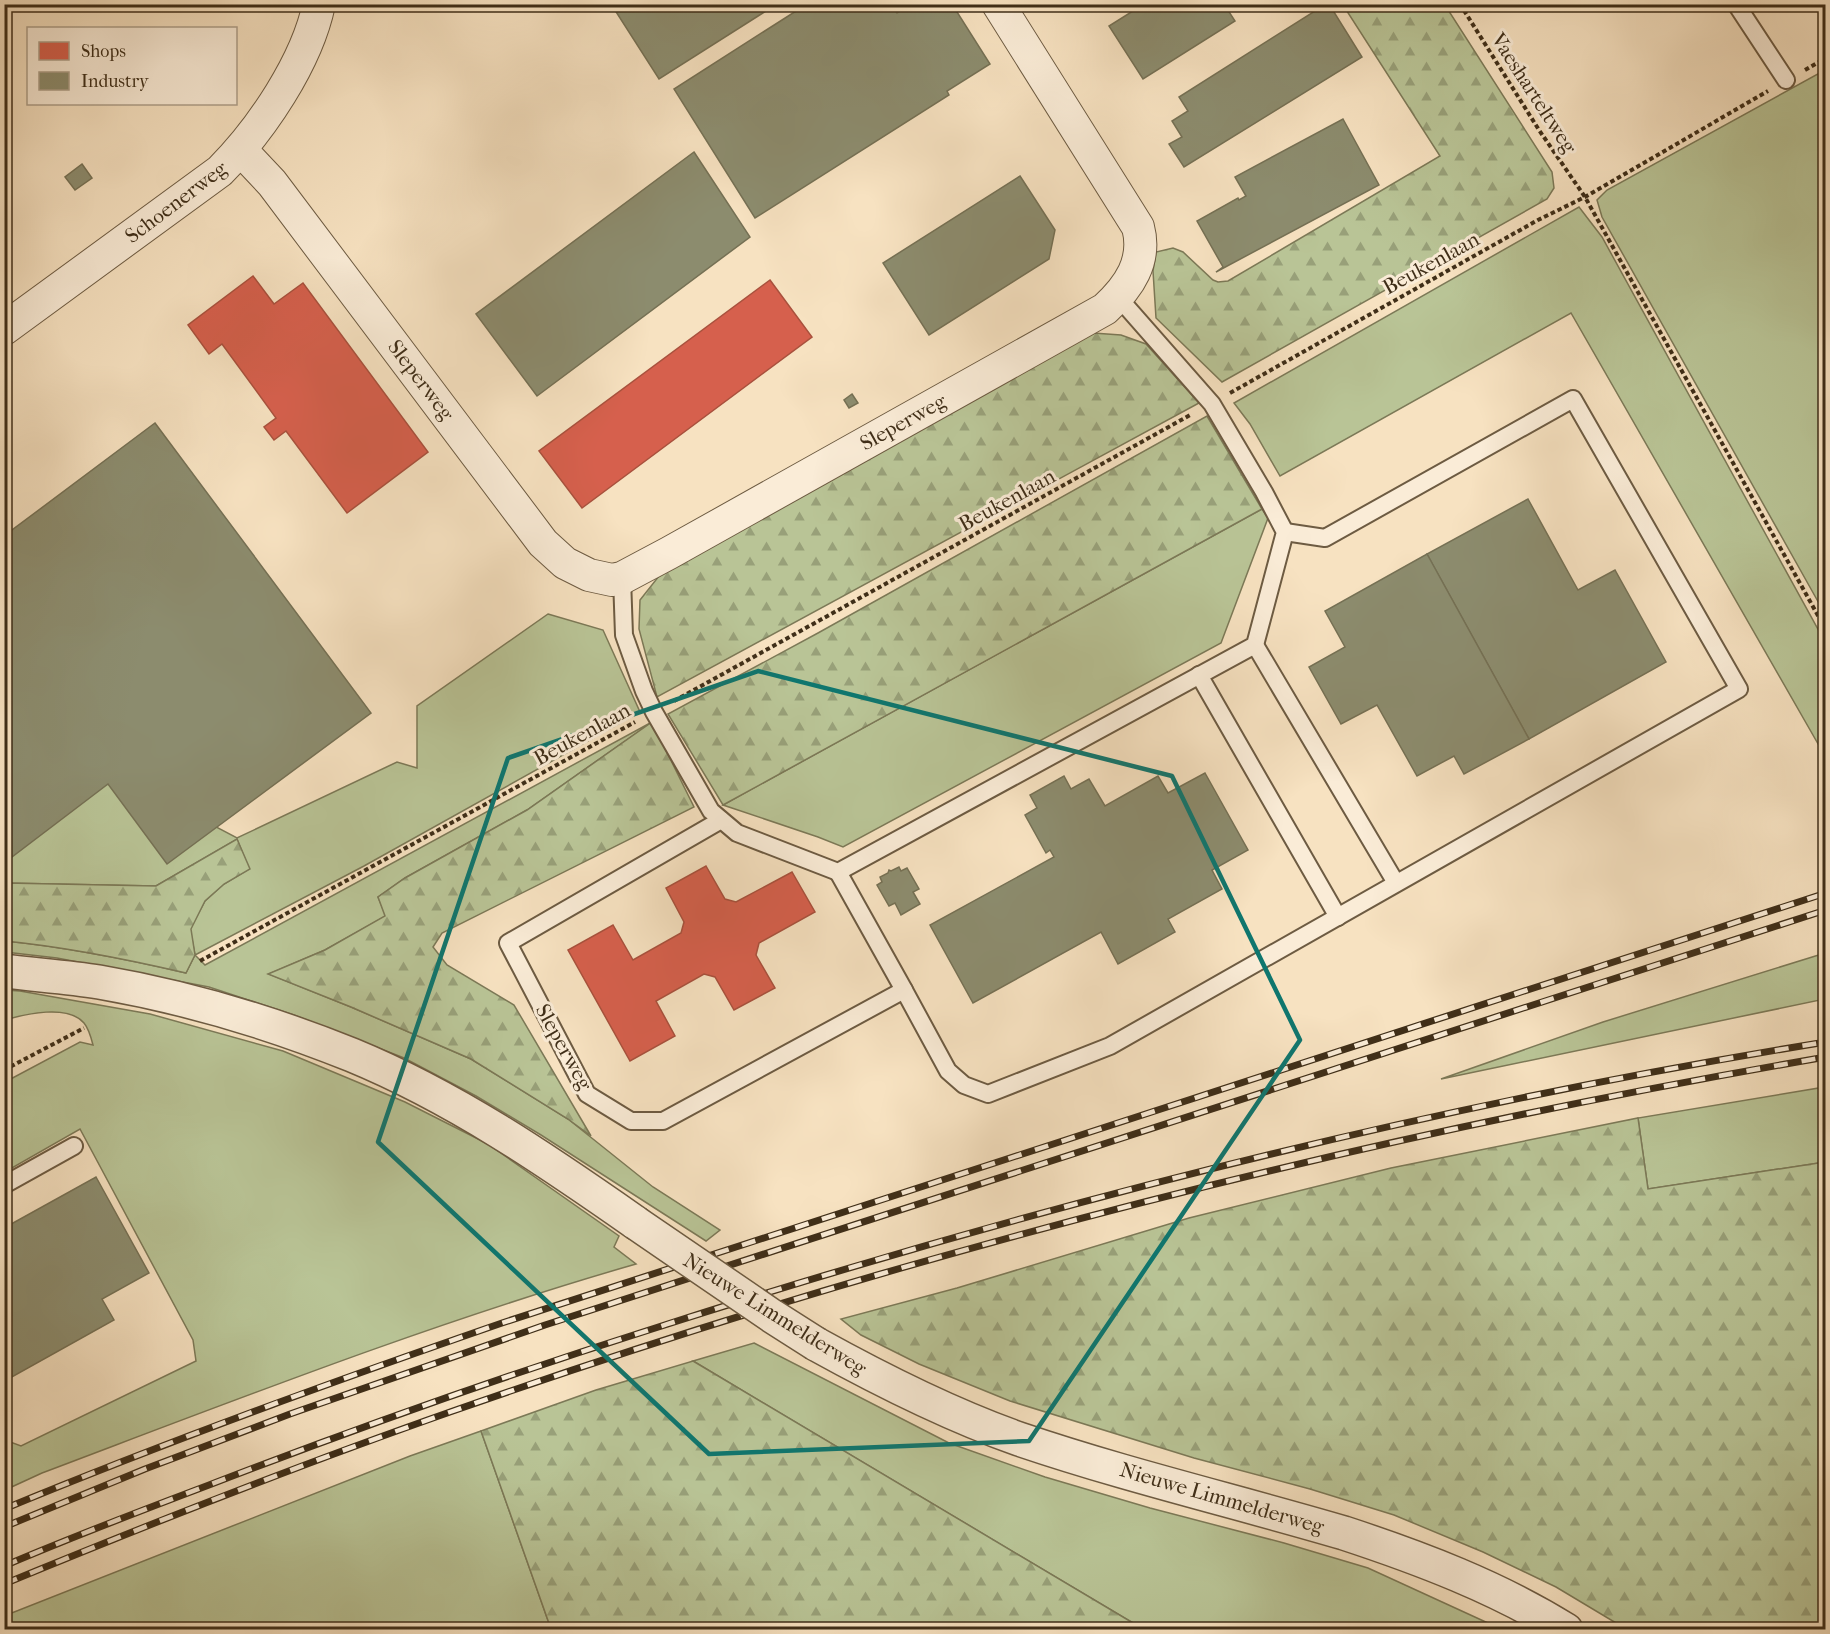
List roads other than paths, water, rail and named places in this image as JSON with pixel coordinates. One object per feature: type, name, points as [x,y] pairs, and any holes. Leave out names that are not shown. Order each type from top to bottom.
[{"type":"street","name":"Schoenerweg","points":[[4,329],[220,171],[241,150],[285,87],[316,20],[319,4]]},
{"type":"street","name":"Sleperweg","points":[[241,150],[272,183],[543,543],[565,563],[589,575],[612,580],[622,578],[1105,309],[1131,280],[1142,242],[1138,227],[998,4]]},
{"type":"street","name":"Nieuwe Limmelderweg","points":[[4,971],[98,982],[162,995],[259,1021],[353,1056],[422,1089],[510,1138],[816,1344],[921,1398],[1017,1438],[1383,1546],[1467,1579],[1566,1629]]},
{"type":"lane","points":[[1736,4],[1786,80]]},
{"type":"lane","points":[[1118,297],[1212,404],[1285,532],[1255,645],[1396,884]]},
{"type":"lane","points":[[622,578],[624,635],[654,712],[716,816],[737,833],[838,872],[948,1071],[964,1085],[988,1094],[1110,1046],[1738,689],[1573,399],[1325,538],[1285,532]]},
{"type":"lane","points":[[838,872],[1255,645]]},
{"type":"lane","points":[[1199,675],[1338,917]]},
{"type":"lane","name":"Sleperweg","points":[[716,816],[508,943],[587,1094],[631,1120],[663,1121],[904,990]]},
{"type":"lane","points":[[4,1185],[74,1146]]},
{"type":"railway","points":[[4,1509],[252,1412],[502,1323],[1826,893]]},
{"type":"railway","points":[[4,1527],[145,1469],[290,1414],[545,1325],[1826,910]]},
{"type":"railway","points":[[4,1566],[263,1464],[483,1385],[649,1330],[939,1242],[1085,1201],[1380,1129],[1528,1097],[1826,1042]]},
{"type":"railway","points":[[4,1584],[226,1495],[450,1412],[618,1355],[958,1252],[1303,1163],[1476,1124],[1826,1057]]}]
